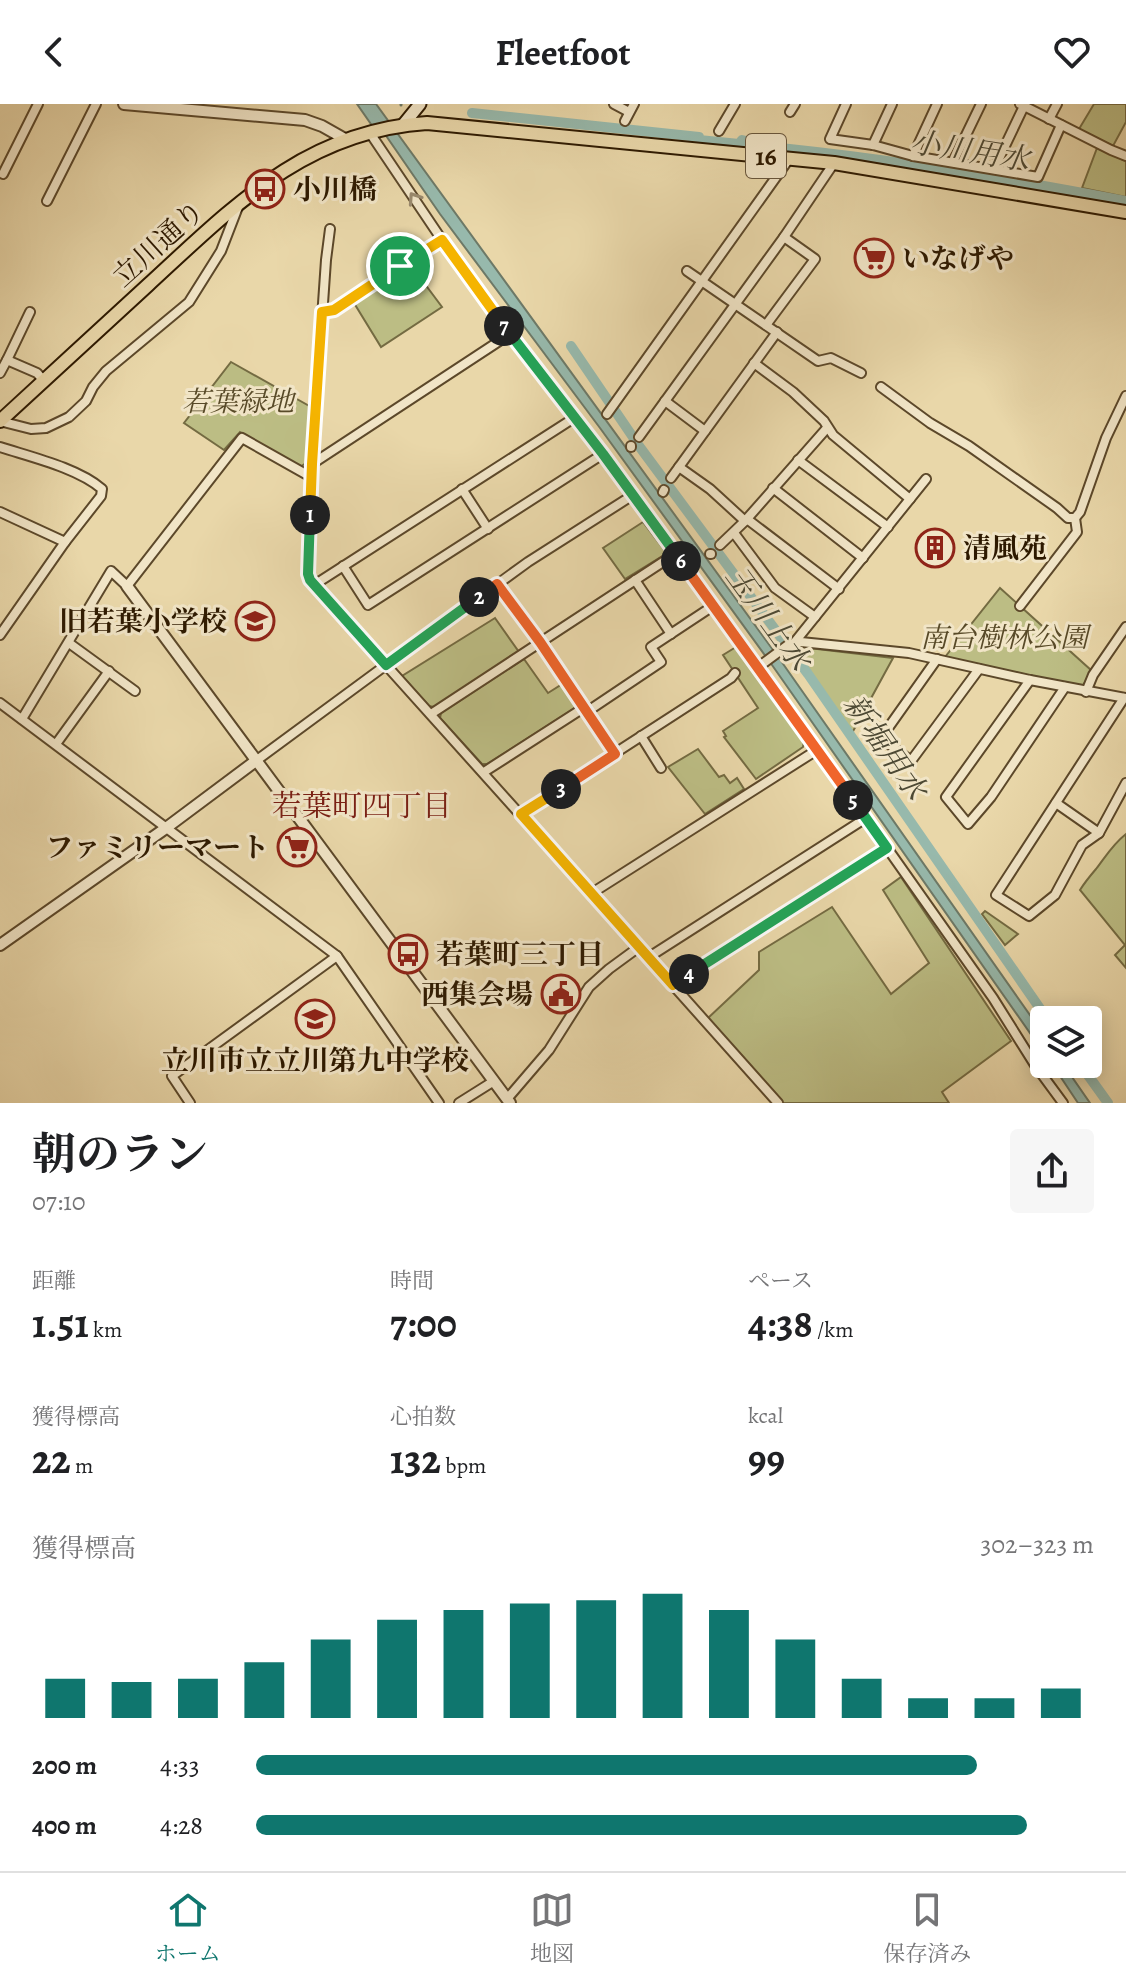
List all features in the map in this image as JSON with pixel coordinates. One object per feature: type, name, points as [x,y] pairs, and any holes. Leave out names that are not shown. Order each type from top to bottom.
[{"type":"main road","points":[[400,125],[420,104]]},
{"type":"main road","name":"16","points":[[371,132],[400,125],[431,123],[834,163],[1126,212]]},
{"type":"main road","name":"立川通り","points":[[0,421],[240,202],[274,176],[315,152],[371,132]]},
{"type":"street","points":[[3,174],[38,104]]},
{"type":"street","points":[[47,201],[96,104]]},
{"type":"street","points":[[124,104],[305,120],[345,139]]},
{"type":"street","points":[[614,104],[629,112]]},
{"type":"street","points":[[719,131],[735,104]]},
{"type":"street","points":[[846,104],[830,139],[1038,177],[1061,125]]},
{"type":"street","points":[[873,145],[892,104]]},
{"type":"street","points":[[913,156],[937,104]]},
{"type":"street","points":[[953,162],[981,104]]},
{"type":"street","points":[[1049,119],[1057,104]]},
{"type":"street","points":[[994,169],[1022,105],[1126,156]]},
{"type":"street","points":[[371,132],[442,240],[603,454],[866,818],[1063,1103]]},
{"type":"street","points":[[612,409],[789,159]]},
{"type":"street","points":[[639,437],[834,163]]},
{"type":"street","points":[[0,421],[31,429],[46,428],[69,417],[86,401],[106,371],[189,302],[221,251],[240,202]]},
{"type":"street","points":[[330,229],[311,477],[310,580],[778,1103]]},
{"type":"street","points":[[766,325],[815,259],[784,237]]},
{"type":"street","points":[[322,312],[334,310],[442,240]]},
{"type":"street","points":[[687,271],[818,361],[831,358],[861,373]]},
{"type":"street","points":[[0,373],[30,312]]},
{"type":"street","points":[[671,478],[777,332]]},
{"type":"street","points":[[312,464],[510,334]]},
{"type":"street","points":[[7,360],[37,373],[44,381]]},
{"type":"street","points":[[754,363],[793,392],[824,421],[833,435],[910,499]]},
{"type":"street","points":[[881,387],[1034,491],[1068,518],[1075,518]]},
{"type":"street","points":[[1020,606],[1077,532],[1075,518],[1126,396]]},
{"type":"street","points":[[665,401],[705,431]]},
{"type":"street","points":[[314,585],[574,418]]},
{"type":"street","points":[[720,545],[827,428]]},
{"type":"street","points":[[127,586],[242,438],[311,477]]},
{"type":"street","points":[[0,447],[60,467],[102,489],[101,496],[0,635]]},
{"type":"street","points":[[343,566],[368,605],[603,454]]},
{"type":"street","points":[[798,460],[888,527]]},
{"type":"street","points":[[679,467],[839,589]]},
{"type":"street","points":[[757,668],[788,645],[815,617],[926,479]]},
{"type":"street","points":[[773,488],[863,558]]},
{"type":"street","points":[[462,489],[488,529]]},
{"type":"street","points":[[0,945],[166,828],[497,584],[633,495]]},
{"type":"street","points":[[0,512],[65,542]]},
{"type":"street","points":[[734,533],[775,588],[815,617]]},
{"type":"street","points":[[431,714],[675,554]]},
{"type":"street","points":[[22,719],[111,571],[127,586],[508,1101],[549,1050],[589,987],[639,947]]},
{"type":"street","points":[[635,580],[671,634]]},
{"type":"street","points":[[497,584],[615,754]]},
{"type":"street","points":[[484,772],[661,662],[651,647],[713,606]]},
{"type":"street","points":[[1086,692],[1093,675],[1126,627]]},
{"type":"street","points":[[69,643],[135,691]]},
{"type":"street","points":[[788,645],[874,648],[1125,698],[996,895],[1029,916],[1055,895],[1082,845],[1099,833],[1126,783]]},
{"type":"street","points":[[937,659],[881,738],[911,761],[979,669]]},
{"type":"street","points":[[56,744],[109,671]]},
{"type":"street","points":[[521,814],[735,673]]},
{"type":"street","points":[[1030,680],[946,797],[968,824],[991,797],[1065,687]]},
{"type":"street","points":[[0,703],[337,956],[439,1103]]},
{"type":"street","points":[[641,736],[661,768]]},
{"type":"street","points":[[592,893],[817,750]]},
{"type":"street","points":[[1056,803],[1099,833]]},
{"type":"street","points":[[649,957],[866,818]]},
{"type":"street","points":[[673,985],[887,848]]},
{"type":"street","points":[[190,1103],[172,1076],[337,956]]},
{"type":"street","points":[[459,1103],[494,1081]]},
{"type":"green space","points":[[1094,104],[1126,104],[1126,122],[1113,146],[1079,129]]},
{"type":"green space","points":[[1097,148],[1126,161],[1126,197],[1082,188]]},
{"type":"green space","points":[[410,264],[442,307],[381,347],[354,303]]},
{"type":"green space","name":"若葉緑地","points":[[231,362],[311,407],[306,463],[297,469],[240,432],[224,450],[184,423]]},
{"type":"green space","points":[[643,522],[665,551],[664,555],[625,579],[603,548]]},
{"type":"green space","name":"南台樹林公園","points":[[1000,588],[1092,671],[1082,687],[945,657]]},
{"type":"green space","points":[[495,618],[519,652],[434,707],[429,706],[402,676]]},
{"type":"green space","points":[[736,647],[804,741],[803,747],[756,779],[724,737],[723,731],[758,708],[723,655]]},
{"type":"green space","points":[[809,648],[893,658],[852,733],[794,652]]},
{"type":"green space","points":[[524,659],[548,693],[564,683],[576,702],[575,708],[487,764],[482,764],[440,718],[441,713]]},
{"type":"green space","points":[[698,749],[719,777],[724,775],[730,783],[737,778],[744,789],[705,814],[668,767]]},
{"type":"green space","points":[[1126,834],[1126,968],[1115,955],[1125,945],[1080,890],[1113,846]]},
{"type":"green space","points":[[901,877],[1011,1041],[942,1092],[949,1103],[781,1103],[707,1019],[759,970],[759,952],[832,907],[891,994],[929,963],[883,890]]},
{"type":"green space","points":[[985,911],[1018,934],[1005,945],[982,914]]},
{"type":"shaded area","points":[[357,104],[376,104],[781,661],[1030,1015],[1030,1033],[772,665],[440,214],[380,127],[373,127]]},
{"type":"shaded area","points":[[1061,1078],[1073,1078],[1090,1103],[1078,1103]]},
{"type":"waterway","name":"小川用水","points":[[472,113],[699,137],[699,140],[739,144],[742,140],[749,145],[938,168],[1126,201]]},
{"type":"waterway","name":"新堀用水","points":[[571,346],[639,446],[808,674],[1038,1006]]},
{"type":"waterway","name":"新堀用水","points":[[1090,1078],[1108,1103]]},
{"type":"place","name":"小川橋","points":[[265,189]]},
{"type":"place","name":"いなげや","points":[[874,258]]},
{"type":"place","name":"清風苑","points":[[935,548]]},
{"type":"place","name":"旧若葉小学校","points":[[255,621]]},
{"type":"place","name":"ファミリーマート","points":[[297,847]]},
{"type":"place","name":"若葉町三丁目","points":[[408,954]]},
{"type":"place","name":"西集会場","points":[[561,994]]},
{"type":"place","name":"立川市立立川第九中学校","points":[[315,1019]]},
{"type":"district","name":"若葉町四丁目","points":[[362,806]]},
{"type":"route","points":[[442,240],[603,454],[887,848],[673,985],[521,814],[615,754],[497,584],[386,665],[310,580],[312,464],[322,312],[334,310],[400,266],[442,240]]},
{"type":"water label","name":"玉川上水","points":[[768,618]]}]
